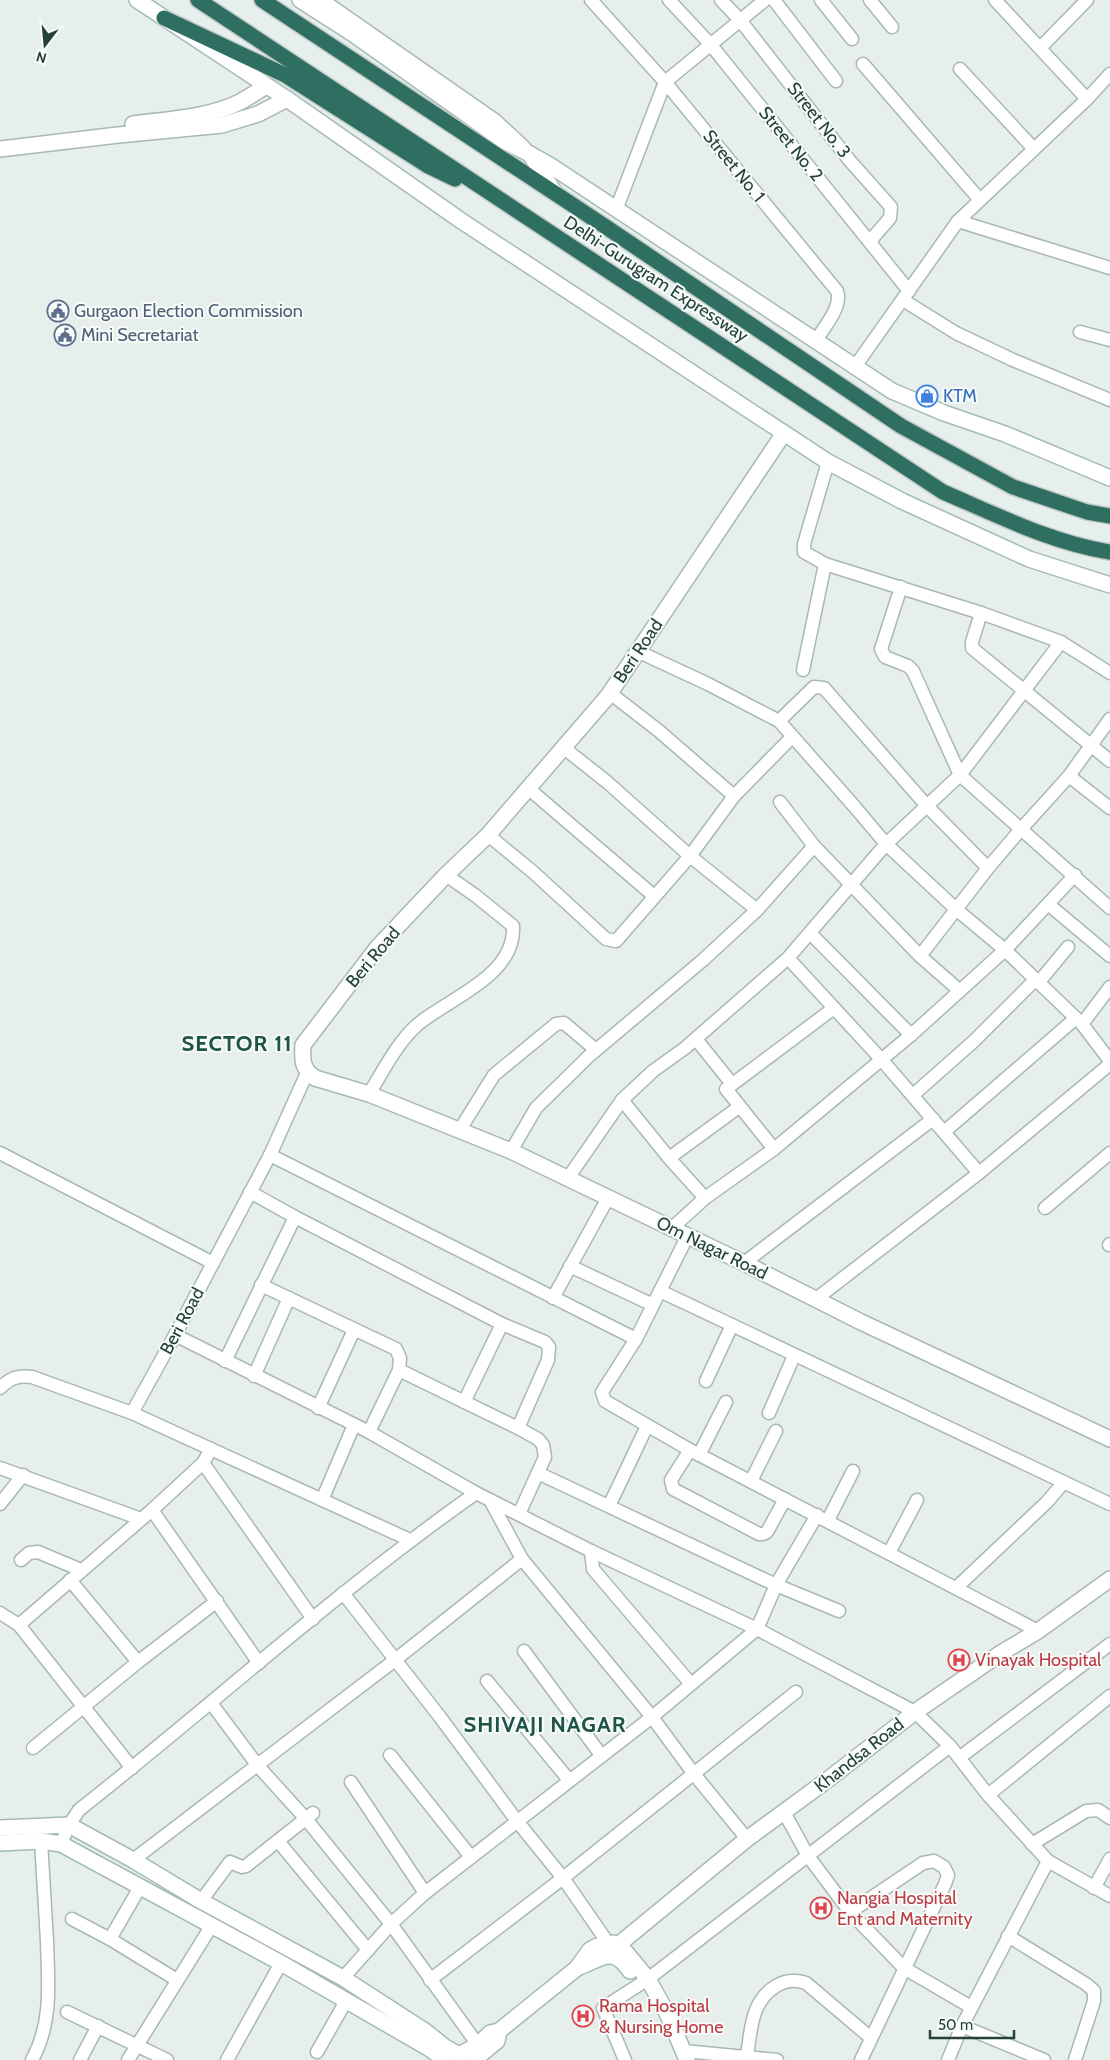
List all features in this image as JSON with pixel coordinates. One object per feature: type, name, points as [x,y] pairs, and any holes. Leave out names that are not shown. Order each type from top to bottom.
[{"type":"highway","name":"Delhi-Gurugram Expressway","points":[[198,0],[743,359],[880,453],[943,492],[1007,520],[1082,548],[1110,552]]},
{"type":"highway","name":"Delhi-Gurugram Expressway","points":[[262,0],[556,194],[901,426],[1013,487],[1087,512],[1110,516]]},
{"type":"highway","points":[[164,18],[285,75],[428,166],[498,198]]},
{"type":"main road","points":[[137,0],[287,99],[463,222],[828,462],[902,501],[1029,560],[1110,585]]},
{"type":"main road","points":[[300,0],[353,34],[504,141],[548,164],[892,392],[944,413],[1005,434],[1110,478]]},
{"type":"main road","points":[[320,0],[495,122],[530,154],[556,194]]},
{"type":"main road","points":[[0,138],[198,116],[240,102],[266,86]]},
{"type":"main road","points":[[0,149],[118,135],[222,126],[258,114],[287,99]]},
{"type":"main road","name":"Beri Road","points":[[307,1073],[302,1062],[303,1045],[377,948],[446,875],[488,835],[610,693],[784,433]]},
{"type":"main road","name":"Om Nagar Road","points":[[307,1073],[314,1078],[369,1094],[511,1151],[1110,1439]]},
{"type":"main road","name":"Khandsa Road","points":[[577,1968],[590,1950],[597,1946],[613,1944],[747,1839],[915,1712],[1001,1653],[1038,1631],[1110,1579]]},
{"type":"main road","points":[[0,1828],[69,1825],[343,1978],[445,2047],[460,2055],[478,2045],[490,2033],[499,2031],[577,1968],[592,1963],[602,1956],[611,1955],[618,1957],[644,1982]]},
{"type":"main road","points":[[0,1843],[41,1841],[61,1844],[281,1963],[430,2049],[445,2060]]},
{"type":"main road","points":[[206,1903],[208,1923]]},
{"type":"main road","points":[[613,1944],[623,1948],[644,1982],[668,2015],[683,2057]]},
{"type":"main road","points":[[474,2060],[497,2041],[499,2031]]},
{"type":"street","name":"Street No. 1","points":[[591,0],[665,82],[837,291],[839,296],[835,308],[815,342]]},
{"type":"street","name":"Street No. 2","points":[[669,0],[711,45],[870,241],[906,295]]},
{"type":"street","name":"Street No. 3","points":[[721,0],[740,20],[850,161],[891,207],[890,218],[870,241]]},
{"type":"street","points":[[616,210],[665,82],[765,0]]},
{"type":"street","points":[[774,0],[836,81]]},
{"type":"street","points":[[821,0],[852,39]]},
{"type":"street","points":[[870,0],[892,27]]},
{"type":"street","points":[[995,0],[1087,99]]},
{"type":"street","points":[[1040,48],[1086,0]]},
{"type":"street","points":[[863,64],[980,200]]},
{"type":"street","points":[[960,69],[1034,149]]},
{"type":"street","points":[[854,368],[958,221],[1109,77]]},
{"type":"street","points":[[958,221],[1110,268]]},
{"type":"street","points":[[906,295],[956,333],[1014,360],[1110,400]]},
{"type":"street","points":[[1080,332],[1110,340]]},
{"type":"street","points":[[828,462],[804,549],[808,555],[826,564],[980,613],[1061,642],[1110,673]]},
{"type":"street","points":[[803,670],[826,564]]},
{"type":"street","points":[[901,587],[881,649],[885,657],[908,666],[913,671],[960,775],[1109,905]]},
{"type":"street","points":[[980,613],[972,648],[1110,760]]},
{"type":"street","points":[[568,1178],[622,1100],[653,1071],[696,1039],[788,958],[811,934],[886,844],[960,775],[1061,642]]},
{"type":"street","points":[[637,651],[708,684],[779,722],[886,844],[957,910],[1004,950],[1079,1021],[1108,1056],[979,1173],[816,1299]]},
{"type":"street","points":[[779,722],[814,686],[824,688],[926,805],[988,868]]},
{"type":"street","points":[[610,693],[659,731],[734,796]]},
{"type":"street","points":[[920,956],[988,868],[1069,776],[1110,719]]},
{"type":"street","points":[[488,835],[606,939],[618,940],[690,856],[734,796],[792,737]]},
{"type":"street","points":[[564,748],[607,782],[690,856],[757,910]]},
{"type":"street","points":[[1069,776],[1110,808]]},
{"type":"street","points":[[528,789],[654,896]]},
{"type":"street","points":[[780,802],[814,846],[852,886],[920,956],[960,991]]},
{"type":"street","points":[[511,1151],[536,1108],[596,1050],[702,960],[757,910],[814,846]]},
{"type":"street","points":[[369,1094],[405,1037],[418,1025],[459,998],[502,964],[514,937],[513,926],[446,875]]},
{"type":"street","points":[[671,1229],[705,1198],[774,1149],[911,1035],[1004,950],[1075,875]]},
{"type":"street","points":[[1048,904],[1110,956]]},
{"type":"street","points":[[811,934],[911,1035]]},
{"type":"street","points":[[913,1095],[974,1042],[1037,981],[1068,947]]},
{"type":"street","points":[[788,958],[913,1095],[979,1173]]},
{"type":"street","points":[[944,1132],[1079,1021],[1110,987]]},
{"type":"street","points":[[774,1149],[726,1091],[726,1088],[834,1008]]},
{"type":"street","points":[[459,1131],[494,1075],[556,1024],[564,1023],[596,1050]]},
{"type":"street","points":[[696,1039],[732,1084]]},
{"type":"street","name":"Beri Road","points":[[132,1413],[270,1155],[307,1073]]},
{"type":"street","points":[[622,1100],[669,1158],[705,1198]]},
{"type":"street","points":[[669,1158],[739,1107]]},
{"type":"street","points":[[744,1263],[933,1118]]},
{"type":"street","points":[[0,1153],[213,1263]]},
{"type":"street","points":[[1046,1208],[1110,1153]]},
{"type":"street","points":[[270,1155],[636,1339]]},
{"type":"street","points":[[250,1192],[502,1324],[545,1342],[549,1347],[548,1360],[518,1428]]},
{"type":"street","points":[[553,1298],[608,1198]]},
{"type":"street","points":[[224,1361],[295,1217]]},
{"type":"street","points":[[687,1237],[636,1339],[603,1389],[602,1395],[609,1404],[694,1452],[1038,1631]]},
{"type":"street","points":[[570,1266],[653,1305]]},
{"type":"street","points":[[261,1285],[396,1349],[400,1358],[399,1370],[369,1432]]},
{"type":"street","points":[[660,1291],[1110,1504]]},
{"type":"street","points":[[254,1376],[289,1298]]},
{"type":"street","points":[[464,1402],[502,1324]]},
{"type":"street","points":[[706,1380],[732,1326]]},
{"type":"street","points":[[318,1408],[354,1330]]},
{"type":"street","points":[[175,1335],[369,1432],[476,1493],[591,1551],[757,1629],[915,1712],[950,1746],[988,1796],[1048,1861],[1110,1896]]},
{"type":"street","points":[[769,1413],[794,1356]]},
{"type":"street","points":[[399,1370],[538,1439],[543,1445],[545,1457],[519,1514]]},
{"type":"street","points":[[0,1388],[6,1381],[19,1375],[32,1377],[132,1413],[410,1540]]},
{"type":"street","points":[[726,1402],[694,1452],[671,1480],[672,1489],[759,1534],[766,1532],[785,1499]]},
{"type":"street","points":[[322,1500],[354,1425]]},
{"type":"street","points":[[609,1506],[647,1426]]},
{"type":"street","points":[[751,1481],[776,1431]]},
{"type":"street","points":[[19,1625],[152,1510],[203,1463],[212,1449]]},
{"type":"street","points":[[203,1463],[313,1619]]},
{"type":"street","points":[[0,1468],[141,1519]]},
{"type":"street","points":[[343,1978],[391,1924],[425,1892],[652,1717],[757,1629],[776,1584],[853,1471]]},
{"type":"street","points":[[538,1473],[776,1584],[839,1611]]},
{"type":"street","points":[[0,1504],[23,1475]]},
{"type":"street","points":[[956,1588],[1047,1502],[1064,1482]]},
{"type":"street","points":[[61,1844],[69,1825],[79,1810],[410,1540],[476,1493]]},
{"type":"street","points":[[490,1500],[522,1559],[567,1620],[652,1717],[694,1774],[747,1839]]},
{"type":"street","points":[[889,1553],[917,1500]]},
{"type":"street","points":[[152,1510],[259,1663]]},
{"type":"street","points":[[591,1551],[593,1569],[691,1684]]},
{"type":"street","points":[[21,1560],[29,1553],[38,1552],[81,1570]]},
{"type":"street","points":[[133,1860],[396,1660],[522,1559]]},
{"type":"street","points":[[70,1580],[138,1662]]},
{"type":"street","points":[[343,1594],[440,1717],[517,1821],[613,1944]]},
{"type":"street","points":[[33,1748],[138,1662],[217,1601]]},
{"type":"street","points":[[0,1613],[19,1625],[132,1768]]},
{"type":"street","points":[[959,1758],[1110,1644]]},
{"type":"street","points":[[524,1651],[601,1755]]},
{"type":"street","points":[[487,1681],[569,1780]]},
{"type":"street","points":[[430,1980],[563,1878],[796,1692]]},
{"type":"street","points":[[211,1703],[258,1766],[309,1816],[391,1924],[478,2045]]},
{"type":"street","points":[[988,1796],[1107,1703]]},
{"type":"street","points":[[625,2060],[603,2008],[644,1982],[950,1746]]},
{"type":"street","points":[[390,1755],[471,1857]]},
{"type":"street","points":[[351,1782],[425,1892]]},
{"type":"street","points":[[1032,1844],[1086,1810],[1098,1810],[1110,1818]]},
{"type":"street","points":[[784,1812],[808,1856],[850,1912],[904,1968],[971,2007]]},
{"type":"street","points":[[206,1903],[230,1862],[244,1867],[309,1816]]},
{"type":"street","points":[[32,2060],[40,2046],[45,2031],[49,2002],[41,1841]]},
{"type":"street","points":[[278,1841],[368,1950]]},
{"type":"street","points":[[1094,1888],[1110,1859]]},
{"type":"street","points":[[850,1912],[923,1864],[934,1860],[944,1867],[948,1875],[861,2060]]},
{"type":"street","points":[[948,2060],[971,2007],[1048,1861]]},
{"type":"street","points":[[110,1939],[140,1887]]},
{"type":"street","points":[[72,1919],[110,1939],[177,1980]]},
{"type":"street","points":[[128,2060],[177,1980],[208,1923]]},
{"type":"street","points":[[1008,1936],[1094,1991],[1094,2001],[1075,2060]]},
{"type":"street","points":[[227,2060],[281,1963]]},
{"type":"street","points":[[747,2056],[753,2016],[760,2000],[770,1989],[789,1980],[798,1980],[806,1983],[871,2038]]},
{"type":"street","points":[[317,2052],[346,2001]]},
{"type":"street","points":[[67,2012],[167,2060]]},
{"type":"street","points":[[80,2060],[98,2026]]},
{"type":"street","points":[[962,2026],[1044,2060]]},
{"type":"street","points":[[683,2057],[747,2056],[777,2060]]},
{"type":"place","name":"Gurgaon Election Commission","points":[[58,311]]},
{"type":"place","name":"Mini Secretariat","points":[[65,335]]},
{"type":"place","name":"KTM","points":[[927,396]]},
{"type":"place","name":"Vinayak Hospital","points":[[959,1660]]},
{"type":"place","name":"Nangia Hospital Ent and Maternity","points":[[821,1908]]},
{"type":"place","name":"Rama Hospital & Nursing Home","points":[[583,2016]]},
{"type":"district","name":"SECTOR 11","points":[[237,1043]]},
{"type":"district","name":"SHIVAJI NAGAR","points":[[545,1724]]}]
